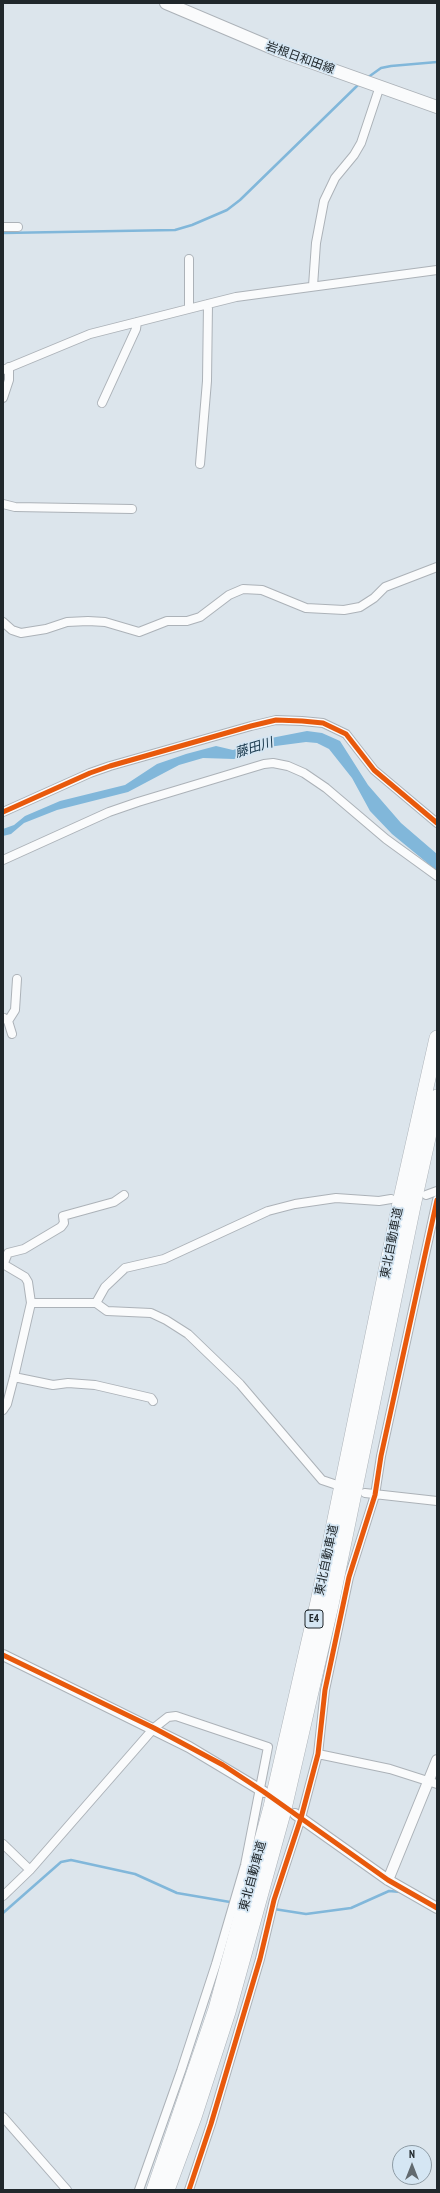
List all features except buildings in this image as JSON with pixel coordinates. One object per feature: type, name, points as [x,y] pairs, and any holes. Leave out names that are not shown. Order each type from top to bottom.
[{"type":"highway","name":"東北自動車道","points":[[154,2190],[216,2009],[267,1821],[318,1602],[400,1203],[437,1038]]},
{"type":"highway","name":"東北自動車道","points":[[167,2190],[194,2117],[223,2028],[279,1827],[331,1605],[412,1206],[437,1097]]},
{"type":"main road","name":"岩根日和田線","points":[[167,3],[276,50],[437,107]]},
{"type":"street","points":[[313,286],[316,243],[324,201],[335,178],[358,150],[380,86]]},
{"type":"street","points":[[3,227],[18,227]]},
{"type":"street","points":[[189,259],[189,308]]},
{"type":"street","points":[[3,398],[9,380],[6,369],[90,334],[236,297],[437,270]]},
{"type":"street","points":[[200,464],[207,381],[208,304]]},
{"type":"street","points":[[102,403],[136,329],[137,322]]},
{"type":"street","points":[[3,504],[15,507],[132,509]]},
{"type":"street","points":[[3,622],[12,630],[25,633],[67,622],[88,621],[105,622],[139,632],[167,621],[187,621],[200,617],[229,595],[243,589],[262,590],[306,608],[344,610],[360,607],[374,598],[385,587],[437,567]]},
{"type":"street","points":[[3,812],[90,773],[110,766],[276,720],[323,722],[346,734],[374,770],[437,824]]},
{"type":"street","points":[[3,860],[109,812],[264,764],[273,763],[288,766],[304,773],[326,788],[386,839],[437,876]]},
{"type":"street","points":[[12,1034],[5,1019],[15,1010],[17,979]]},
{"type":"street","points":[[426,1195],[437,1191]]},
{"type":"street","points":[[3,1410],[7,1404],[14,1377],[31,1302],[25,1277],[3,1265],[8,1253],[24,1249],[61,1227],[64,1223],[63,1216],[114,1202],[124,1195]]},
{"type":"street","points":[[96,1303],[105,1287],[125,1268],[164,1259],[268,1211],[295,1204],[336,1198],[379,1202],[391,1199]]},
{"type":"street","points":[[189,2190],[211,2124],[260,1959],[272,1906],[318,1754],[325,1690],[349,1577],[374,1495],[381,1456],[437,1200]]},
{"type":"street","points":[[31,1302],[96,1303],[107,1311],[151,1313],[166,1320],[188,1334],[240,1384],[281,1435],[322,1480],[334,1484]]},
{"type":"street","points":[[14,1377],[53,1385],[68,1383],[95,1385],[151,1398],[153,1401]]},
{"type":"street","points":[[365,1493],[437,1500]]},
{"type":"street","points":[[3,1655],[154,1728],[223,1765],[261,1790]]},
{"type":"street","points":[[3,1896],[30,1870],[154,1728],[168,1717],[176,1716],[268,1747],[261,1790],[245,1865],[216,1964],[181,2071],[139,2190]]},
{"type":"street","points":[[318,1754],[390,1769],[433,1783]]},
{"type":"street","points":[[388,1880],[433,1783],[437,1760]]},
{"type":"street","points":[[298,1816],[388,1880],[437,1908]]},
{"type":"street","points":[[3,1844],[30,1870]]},
{"type":"street","points":[[3,2117],[67,2190]]},
{"type":"water","name":"藤田川","points":[[307,731],[322,733],[340,741],[368,785],[401,823],[437,854],[437,871],[392,834],[370,811],[352,778],[329,749],[317,743],[306,742],[268,747],[234,759],[203,758],[179,765],[128,792],[57,810],[24,823],[11,834],[3,836],[3,829],[14,825],[25,816],[60,801],[125,785],[157,764],[216,746],[233,750],[266,739]]},
{"type":"waterway","points":[[367,78],[381,68],[437,62]]},
{"type":"waterway","points":[[3,233],[175,230],[192,225],[227,210],[240,200],[360,83]]},
{"type":"waterway","points":[[3,1913],[61,1862],[71,1860],[135,1874],[177,1893],[230,1902]]},
{"type":"waterway","points":[[274,1909],[306,1914],[351,1908],[389,1891],[401,1892]]},
{"type":"cycle path","points":[[3,812],[90,773],[110,766],[276,720],[323,723],[346,734],[374,770],[437,823]]},
{"type":"cycle path","points":[[189,2190],[211,2124],[260,1959],[274,1900],[301,1818],[318,1754],[325,1690],[349,1577],[375,1495],[381,1456],[437,1200]]},
{"type":"cycle path","points":[[3,1655],[154,1728],[223,1765],[264,1792],[388,1880],[437,1908]]}]
